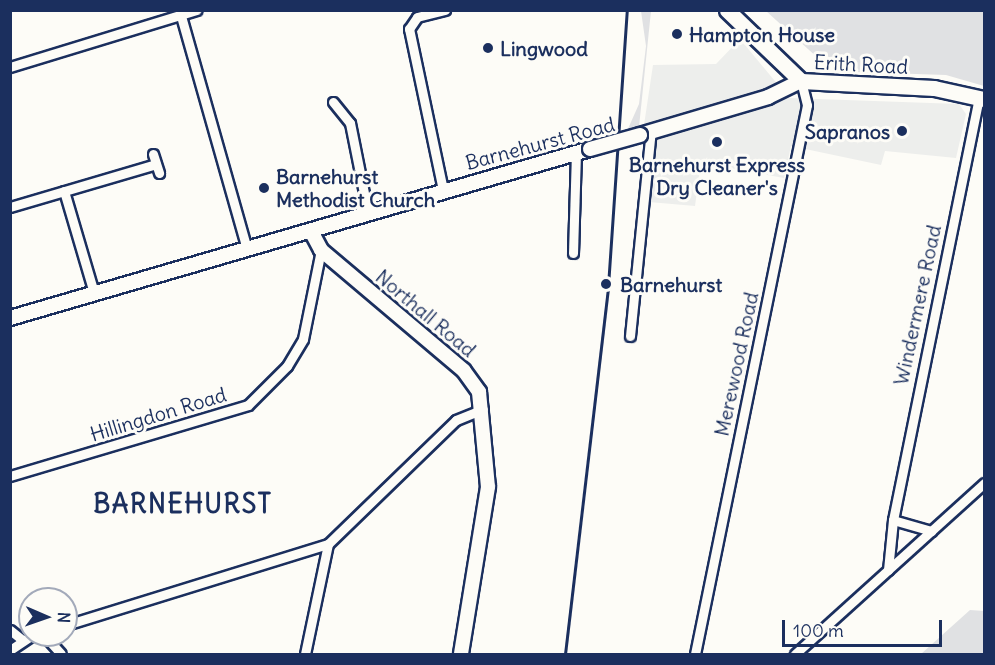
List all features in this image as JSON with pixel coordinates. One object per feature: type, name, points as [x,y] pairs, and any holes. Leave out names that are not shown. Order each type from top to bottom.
[{"type":"main road","name":"Erith Road","points":[[727,10],[801,81],[934,88],[982,98]]},
{"type":"street","points":[[10,67],[197,10]]},
{"type":"street","points":[[443,190],[409,29],[417,17],[445,10]]},
{"type":"street","points":[[181,16],[247,249]]},
{"type":"street","name":"Barnehurst Road","points":[[10,318],[768,97],[801,81]]},
{"type":"street","name":"Merewood Road","points":[[695,654],[807,105],[801,81]]},
{"type":"street","name":"Windermere Road","points":[[888,570],[892,520],[982,98]]},
{"type":"street","points":[[333,102],[350,123],[368,213]]},
{"type":"street","points":[[630,336],[646,133]]},
{"type":"street","points":[[573,253],[576,153]]},
{"type":"street","points":[[10,207],[156,164]]},
{"type":"street","points":[[64,190],[94,293]]},
{"type":"street","name":"Northall Road","points":[[311,231],[321,250],[464,370],[483,409],[488,487],[462,654]]},
{"type":"street","name":"Hillingdon Road","points":[[10,476],[248,405],[287,366],[303,339],[321,250]]},
{"type":"street","points":[[78,621],[328,544],[456,420],[483,409]]},
{"type":"street","points":[[795,654],[984,483]]},
{"type":"street","points":[[977,491],[984,499]]},
{"type":"street","points":[[892,520],[931,531]]},
{"type":"street","points":[[305,654],[328,544]]},
{"type":"shaded area","points":[[641,11],[651,11],[639,127],[627,131],[639,104],[646,46]]},
{"type":"shaded area","points":[[766,11],[984,11],[984,86],[946,75],[855,72],[819,59]]},
{"type":"shaded area","points":[[740,39],[789,98],[959,104],[966,114],[956,158],[885,151],[881,165],[791,146],[784,178],[701,163],[695,206],[649,202],[656,123],[644,125],[653,65],[716,64]]},
{"type":"shaded area","points":[[970,610],[984,611],[984,654],[921,654]]},
{"type":"railway","points":[[565,654],[608,286],[627,10]]},
{"type":"place","name":"Hampton House","points":[[677,34]]},
{"type":"place","name":"Lingwood","points":[[488,48]]},
{"type":"place","name":"Sapranos","points":[[902,131]]},
{"type":"place","name":"Barnehurst Express Dry Cleaner's","points":[[717,142]]},
{"type":"place","name":"Barnehurst Methodist Church","points":[[264,188]]},
{"type":"place","name":"Barnehurst","points":[[606,284]]},
{"type":"district","name":"BARNEHURST","points":[[183,504]]}]
